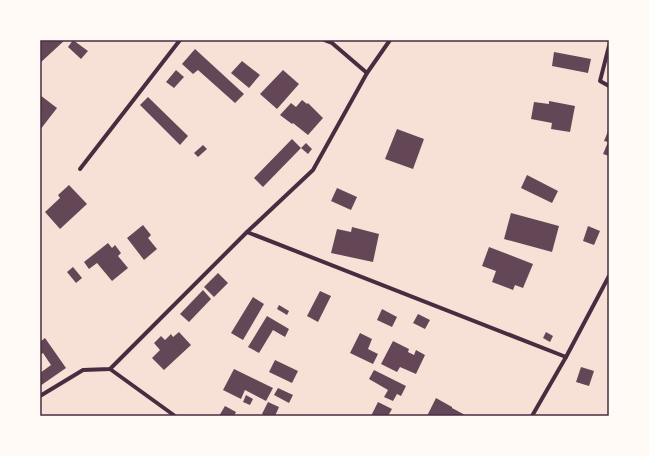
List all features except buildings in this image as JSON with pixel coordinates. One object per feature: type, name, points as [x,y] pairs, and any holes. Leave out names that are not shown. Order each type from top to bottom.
[{"type":"street","points":[[80,169],[180,40]]},
{"type":"street","points":[[324,40],[332,43],[367,74]]},
{"type":"street","points":[[110,369],[247,232],[314,170],[367,74],[390,40]]},
{"type":"street","points":[[609,46],[600,82],[609,86]]},
{"type":"street","points":[[247,232],[566,357]]},
{"type":"street","points":[[532,416],[566,357],[609,276]]},
{"type":"street","points":[[40,396],[83,370],[110,369],[175,416]]}]
